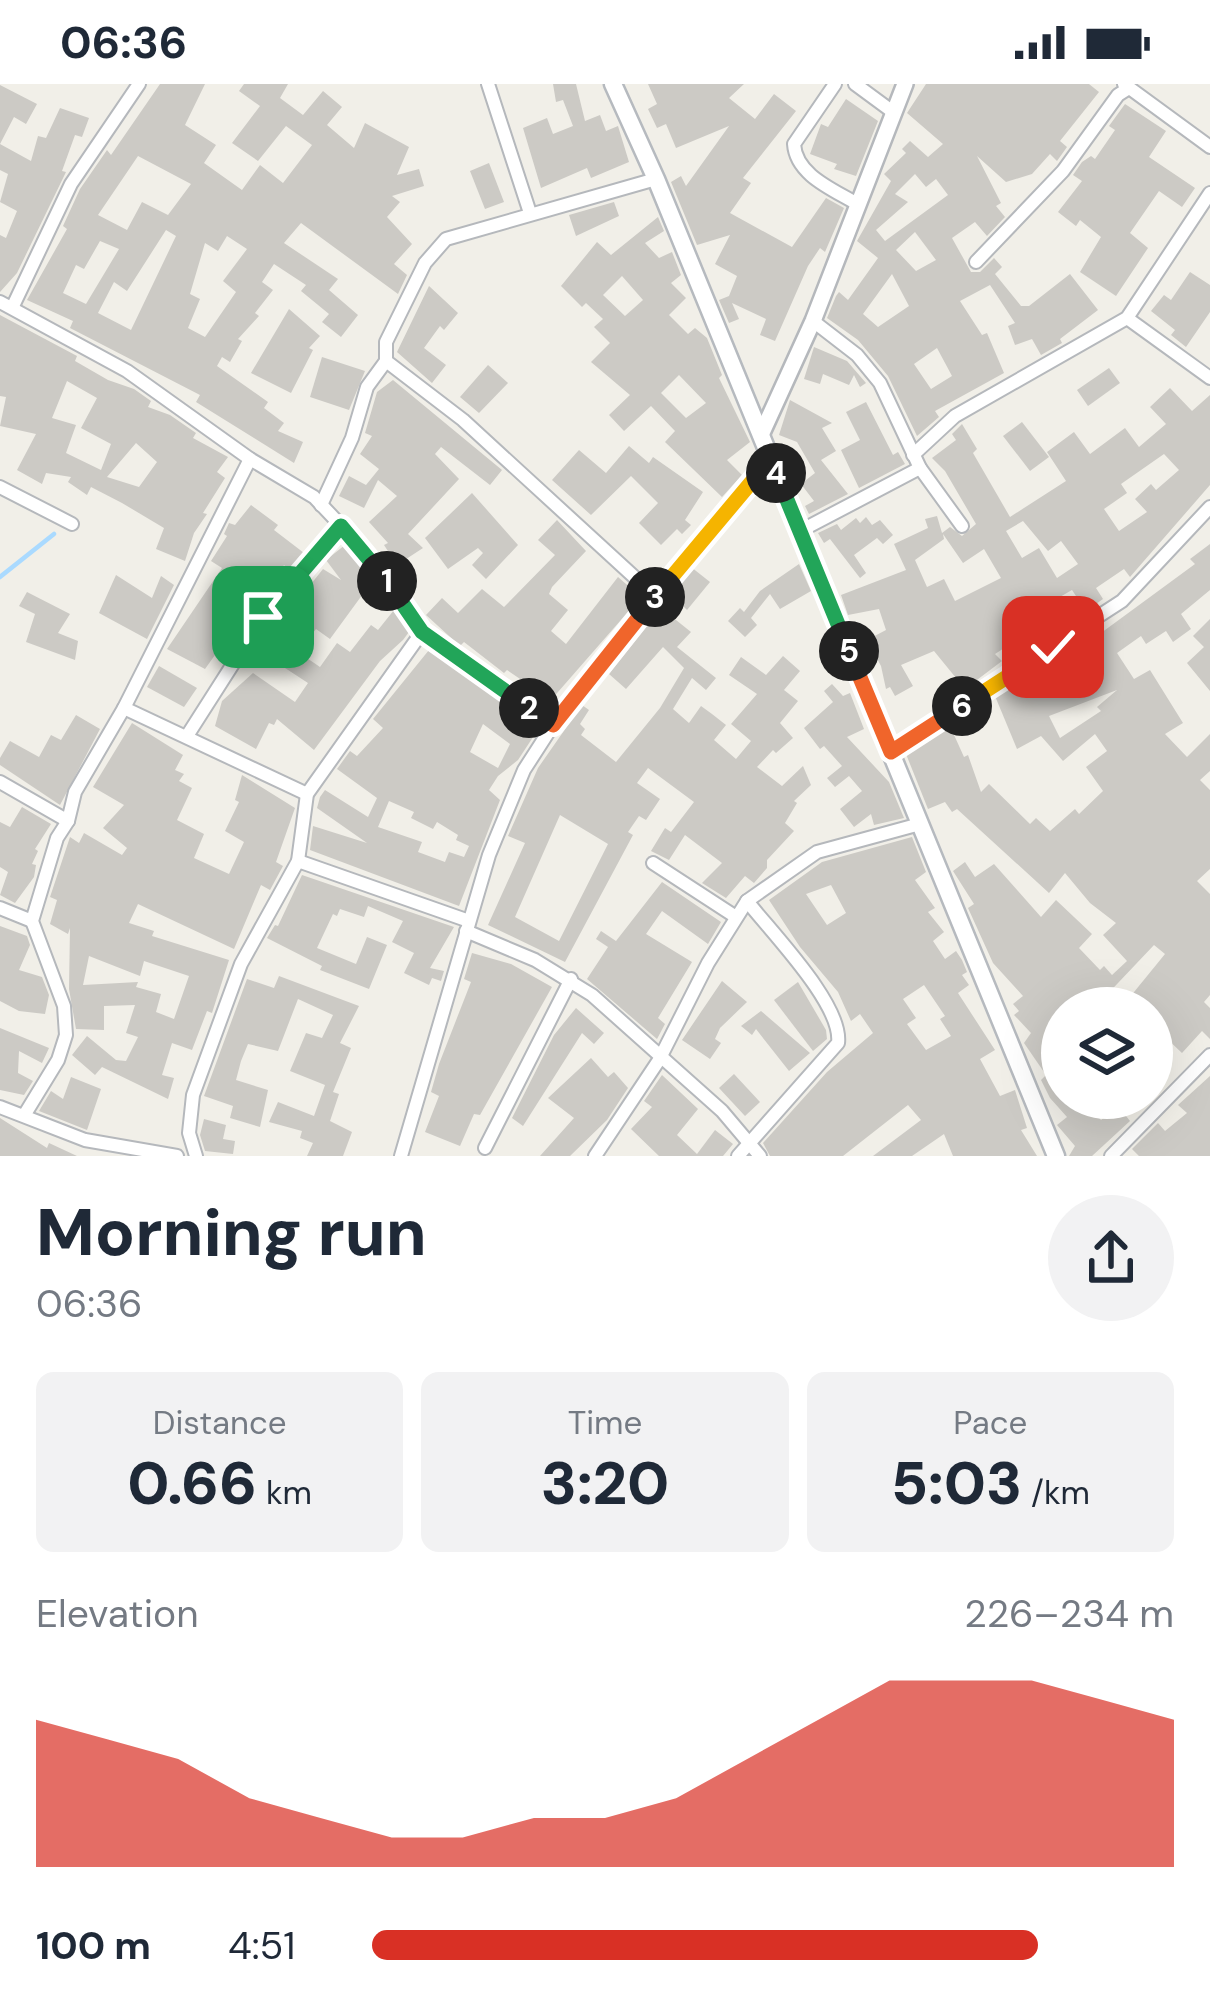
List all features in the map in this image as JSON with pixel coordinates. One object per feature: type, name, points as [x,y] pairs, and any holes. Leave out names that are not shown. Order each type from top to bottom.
[{"type":"main road","points":[[613,84],[1056,1156]]},
{"type":"street","points":[[139,84],[71,184],[7,304],[127,371],[321,505],[382,573],[422,632],[553,725]]},
{"type":"street","points":[[488,84],[530,213]]},
{"type":"street","points":[[835,84],[794,144],[794,153],[803,169],[860,205]]},
{"type":"street","points":[[855,84],[893,112]]},
{"type":"street","points":[[761,435],[860,205],[905,84]]},
{"type":"street","points":[[976,262],[1063,171],[1126,86],[1210,147]]},
{"type":"street","points":[[321,505],[352,438],[367,387],[386,362],[386,342],[436,247],[446,239],[530,213],[656,179]]},
{"type":"street","points":[[800,531],[916,462],[955,416],[1127,319],[1210,193]]},
{"type":"street","points":[[1127,319],[1210,378]]},
{"type":"street","points":[[812,321],[857,356],[880,383],[916,462],[962,526]]},
{"type":"street","points":[[386,362],[463,420],[656,596]]},
{"type":"street","points":[[26,1114],[58,1060],[66,1035],[64,1006],[32,920],[57,838],[68,821],[75,792],[124,708],[250,459]]},
{"type":"street","points":[[401,1156],[512,794],[553,725],[770,460]]},
{"type":"street","points":[[0,487],[72,524]]},
{"type":"street","points":[[891,752],[1122,601],[1210,507]]},
{"type":"street","points":[[187,736],[252,632],[341,526]]},
{"type":"street","points":[[196,1156],[189,1133],[204,1060],[241,964],[298,861],[307,794],[422,632]]},
{"type":"street","points":[[124,708],[307,794]]},
{"type":"street","points":[[0,782],[68,821]]},
{"type":"street","points":[[595,1156],[659,1060],[747,901],[817,852],[920,824]]},
{"type":"street","points":[[298,861],[468,926],[571,979],[629,1026],[659,1060],[750,1140],[760,1156]]},
{"type":"street","points":[[653,863],[736,917]]},
{"type":"street","points":[[738,1156],[838,1043],[840,1028],[747,901]]},
{"type":"street","points":[[0,908],[32,920]]},
{"type":"street","points":[[485,1148],[571,979]]},
{"type":"street","points":[[1111,1156],[1210,1055]]},
{"type":"street","points":[[0,1107],[86,1140],[177,1156]]},
{"type":"street","points":[[79,1156],[86,1140]]},
{"type":"building","points":[[160,84],[205,84],[185,125],[216,145],[204,163],[242,190],[260,165],[283,183],[312,145],[286,126],[258,161],[232,143],[260,106],[239,91],[244,84],[288,84],[280,98],[303,115],[323,91],[342,107],[327,125],[354,148],[365,123],[409,147],[397,175],[419,169],[424,186],[392,196],[400,202],[387,217],[412,244],[394,264],[407,275],[398,294],[301,223],[284,243],[338,279],[329,290],[358,315],[341,337],[322,322],[329,314],[301,291],[306,285],[274,264],[262,282],[273,290],[255,313],[259,316],[238,339],[242,341],[230,362],[222,357],[217,366],[268,402],[264,408],[284,423],[278,431],[303,442],[294,463],[196,402],[200,395],[70,328],[73,321],[27,300],[67,229],[63,226],[80,189],[107,150],[111,155]],"holes":[[[138,156],[191,184],[168,215],[142,202],[127,230],[98,215]],[[166,230],[176,236],[131,330],[98,313],[114,282],[127,291]],[[227,236],[247,249],[223,281],[236,292],[205,337],[188,328],[200,299],[190,294],[205,243],[218,251]],[[100,241],[119,249],[86,304],[63,293],[76,265],[84,269]]]},
{"type":"building","points":[[553,84],[576,84],[585,121],[600,115],[606,131],[618,126],[629,162],[591,178],[587,168],[541,188],[523,128],[547,118],[553,134],[573,126],[563,100],[556,102]]},
{"type":"building","points":[[648,84],[744,84],[729,98],[755,119],[774,94],[796,111],[743,178],[751,183],[730,213],[792,247],[826,198],[844,208],[825,252],[820,248],[808,266],[775,341],[760,335],[766,319],[732,303],[739,319],[729,323],[719,300],[729,296],[737,276],[715,264],[730,235],[697,245],[671,182],[681,176],[686,186],[729,126],[676,148],[666,124],[657,128],[648,109],[657,104]]},
{"type":"building","points":[[926,84],[1089,84],[1099,92],[1060,141],[1067,147],[1057,161],[1050,154],[1032,174],[1006,182],[977,156],[1005,217],[987,236],[975,222],[952,238],[971,272],[980,272],[994,258],[1002,267],[995,274],[1021,306],[1029,306],[1070,274],[1098,310],[1041,355],[1032,339],[1015,345],[1008,326],[1015,323],[990,285],[960,301],[982,335],[987,333],[1004,373],[935,411],[939,417],[917,436],[888,376],[858,340],[827,318],[839,292],[848,300],[878,258],[857,241],[891,181],[884,174],[906,153],[902,149],[910,141],[928,157],[943,144],[907,113]],"holes":[[[915,174],[926,187],[936,179],[948,195],[885,241],[876,230],[908,202],[895,194]],[[915,232],[936,260],[916,271],[896,250]],[[892,274],[909,306],[878,327],[863,314]],[[937,348],[952,376],[931,389],[914,364]]]},
{"type":"building","points":[[0,85],[37,104],[26,124],[14,117],[0,144]]},
{"type":"building","points":[[846,99],[878,121],[856,176],[810,154],[821,124],[828,127]]},
{"type":"building","points":[[1125,104],[1166,131],[1149,157],[1195,188],[1182,207],[1159,191],[1130,233],[1148,248],[1116,296],[1080,272],[1101,237],[1080,220],[1076,226],[1058,212],[1082,181],[1073,175],[1082,162],[1091,156],[1095,159],[1115,130],[1109,126]]},
{"type":"building","points":[[60,108],[89,118],[82,137],[75,135],[62,171],[66,172],[17,273],[0,292],[0,235],[6,238],[17,211],[0,202],[8,174],[0,170],[0,144],[31,161],[38,136],[46,138]]},
{"type":"building","points":[[489,163],[504,202],[485,209],[470,171]]},
{"type":"building","points":[[614,202],[619,216],[576,236],[569,215]]},
{"type":"building","points":[[658,217],[664,231],[645,243],[659,258],[672,252],[681,275],[671,283],[686,298],[669,315],[688,334],[695,328],[707,338],[722,375],[719,378],[750,442],[727,460],[742,475],[722,497],[665,442],[675,431],[651,406],[624,431],[609,415],[630,395],[591,362],[610,343],[594,327],[603,319],[561,286],[597,242],[611,255]],"holes":[[[622,276],[643,300],[625,316],[603,295]],[[679,375],[706,403],[686,418],[661,393]]]},
{"type":"building","points":[[1190,272],[1210,285],[1210,312],[1186,347],[1171,335],[1175,330],[1151,311],[1164,295],[1171,300]]},
{"type":"building","points":[[429,286],[458,313],[444,330],[440,326],[424,348],[446,365],[432,383],[397,352]]},
{"type":"building","points":[[289,309],[320,336],[309,348],[313,350],[291,393],[251,373]]},
{"type":"building","points":[[0,315],[77,356],[75,361],[108,380],[134,389],[151,401],[148,407],[170,415],[196,433],[193,438],[228,457],[217,472],[225,478],[203,513],[207,514],[194,533],[185,561],[156,549],[164,528],[122,503],[91,487],[87,495],[68,482],[71,477],[46,473],[42,484],[17,470],[36,434],[0,426],[6,397],[0,396]],"holes":[[[67,381],[97,398],[81,428],[111,444],[101,470],[66,453],[76,425],[52,418]],[[136,443],[157,462],[139,487],[107,477]]]},
{"type":"building","points":[[814,347],[847,361],[866,383],[860,387],[854,375],[849,385],[823,374],[820,384],[804,379]]},
{"type":"building","points":[[322,357],[365,371],[349,410],[310,397]]},
{"type":"building","points":[[488,365],[508,383],[479,413],[460,397]]},
{"type":"building","points":[[1109,368],[1120,383],[1088,406],[1077,390]]},
{"type":"building","points":[[393,380],[502,470],[490,485],[441,447],[435,454],[459,479],[408,534],[423,548],[397,565],[384,545],[388,543],[369,522],[397,496],[378,480],[364,508],[339,496],[349,476],[366,485],[379,469],[360,454],[372,436],[365,433],[377,392]]},
{"type":"building","points":[[1170,388],[1192,411],[1210,395],[1210,485],[1130,577],[1124,569],[1096,588],[1103,599],[1086,611],[1072,590],[1039,609],[1055,631],[1037,644],[1029,632],[995,654],[1002,661],[965,689],[934,651],[901,665],[913,686],[895,696],[890,687],[886,689],[881,666],[867,640],[886,630],[879,609],[848,615],[841,595],[906,570],[894,544],[928,528],[925,519],[937,516],[942,533],[950,527],[962,536],[976,524],[945,471],[932,458],[956,440],[952,434],[962,424],[1010,517],[1066,481],[1047,452],[1074,432],[1090,454],[1125,428],[1139,447],[1166,424],[1150,407]],"holes":[[[1164,454],[1179,470],[1156,490],[1151,484],[1135,499],[1147,512],[1119,531],[1104,509],[1127,493],[1121,484]],[[1023,521],[1048,551],[1061,541],[1078,564],[1057,578],[1039,548],[1022,558],[1006,531]],[[943,534],[963,563],[984,549],[1001,578],[955,601],[944,579],[927,587],[915,560],[944,539]]]},
{"type":"building","points":[[790,400],[832,423],[822,428],[836,451],[821,460],[848,494],[809,514],[805,506],[814,501],[801,484],[815,473],[797,442],[779,435]]},
{"type":"building","points":[[866,402],[893,455],[898,452],[905,464],[859,488],[841,450],[860,440],[846,412]]},
{"type":"building","points":[[1022,422],[1049,457],[1030,471],[1003,436]]},
{"type":"building","points":[[629,446],[649,463],[653,457],[703,492],[685,520],[691,525],[682,534],[677,529],[661,545],[639,523],[658,503],[631,476],[591,515],[552,480],[579,450],[606,473]]},
{"type":"building","points":[[472,493],[518,545],[486,579],[472,565],[483,553],[478,548],[448,569],[425,538]]},
{"type":"building","points":[[251,505],[304,553],[289,570],[284,565],[268,592],[262,589],[205,669],[167,649],[222,568],[211,561],[227,536],[229,523],[235,525]]},
{"type":"building","points":[[866,517],[872,525],[880,520],[893,535],[883,544],[877,538],[854,555],[866,573],[860,578],[830,539],[824,543],[818,533],[837,524],[841,530],[856,518],[860,523]]},
{"type":"building","points":[[557,520],[586,551],[552,587],[549,594],[568,610],[551,631],[566,644],[618,577],[641,597],[551,700],[507,670],[504,673],[464,642],[460,646],[426,615],[442,598],[458,613],[482,589],[504,607],[555,555],[538,540]]},
{"type":"building","points":[[1210,544],[1210,590],[1181,614],[1191,629],[1173,642],[1166,631],[1146,644],[1141,636],[1117,653],[1134,679],[1150,670],[1183,723],[1165,734],[1187,757],[1210,734],[1210,771],[1200,780],[1210,790],[1210,869],[1197,881],[1210,894],[1210,995],[1204,1002],[1210,1008],[1210,1039],[1202,1031],[1182,1053],[1173,1044],[1173,987],[1138,987],[1165,954],[1154,945],[1114,987],[1041,987],[1041,1068],[1024,1043],[1031,1033],[1014,1015],[1019,1011],[1013,1004],[1023,996],[993,963],[968,908],[974,904],[953,871],[965,862],[975,877],[994,864],[1041,917],[1056,900],[1092,934],[1079,948],[1100,970],[1104,966],[1112,975],[1127,961],[1103,935],[1116,923],[1090,903],[1065,873],[1049,893],[957,809],[952,812],[945,802],[928,809],[906,754],[950,726],[964,757],[968,755],[981,792],[989,784],[1030,824],[1036,818],[1050,831],[1075,809],[1079,814],[1103,791],[1086,767],[1107,751],[1095,734],[1063,761],[1041,736],[1017,749],[995,696],[1088,647],[1195,564],[1190,559]],"holes":[[[1117,690],[1097,707],[1101,711],[1060,738],[1049,716]]]},
{"type":"building","points":[[345,545],[376,585],[368,587],[330,639],[316,629],[298,652],[320,667],[337,643],[350,652],[371,625],[378,630],[394,610],[409,632],[380,661],[314,750],[277,719],[274,725],[269,723],[256,749],[215,726],[222,701],[253,673],[295,702],[308,683],[262,653],[323,569],[341,580],[326,560]]},
{"type":"building","points":[[799,564],[811,591],[780,609],[770,594],[751,618],[757,625],[745,637],[728,621],[740,608],[744,612],[760,591]]},
{"type":"building","points":[[691,567],[710,582],[687,610],[670,593]]},
{"type":"building","points":[[116,575],[152,598],[161,576],[174,585],[147,639],[99,613]]},
{"type":"building","points":[[27,592],[70,614],[58,633],[78,641],[75,660],[26,642],[35,614],[19,606]]},
{"type":"building","points":[[661,608],[691,632],[677,647],[716,678],[706,690],[692,678],[673,709],[689,723],[701,706],[726,725],[714,740],[736,759],[751,741],[731,724],[757,694],[729,675],[741,657],[766,675],[783,656],[800,671],[784,690],[798,701],[780,723],[793,738],[757,767],[782,786],[803,766],[811,785],[794,801],[785,823],[794,831],[767,860],[767,868],[754,883],[745,876],[726,898],[702,883],[722,863],[685,835],[669,860],[651,851],[665,828],[671,832],[694,802],[648,768],[637,783],[660,799],[646,820],[639,816],[628,832],[633,835],[565,962],[488,925],[525,843],[508,836],[538,768],[582,705],[589,710],[580,724],[585,729],[581,735],[616,762],[660,708],[684,668],[663,647],[626,689],[609,674]],"holes":[[[560,815],[608,844],[559,941],[515,917]]]},
{"type":"building","points":[[1210,619],[1210,691],[1187,663],[1204,647],[1193,636]]},
{"type":"building","points":[[429,650],[539,728],[518,760],[489,790],[500,800],[459,906],[310,850],[313,826],[367,843],[317,808],[325,790],[368,817],[377,798],[337,769],[350,751],[357,756],[383,728],[373,719]],"holes":[[[483,724],[510,744],[498,768],[470,752]],[[389,801],[414,812],[411,818],[433,829],[437,822],[458,835],[456,840],[469,846],[464,857],[449,852],[445,862],[418,852],[422,842],[378,827]]]},
{"type":"building","points":[[159,666],[197,688],[184,707],[147,687]]},
{"type":"building","points":[[832,684],[843,696],[850,693],[864,729],[847,737],[889,782],[904,818],[874,825],[871,814],[854,827],[840,809],[862,791],[849,776],[835,787],[827,778],[842,766],[804,728],[833,702],[824,691]]},
{"type":"building","points":[[76,715],[100,729],[60,805],[0,765],[0,758],[10,741],[39,757],[51,735],[61,740]]},
{"type":"building","points":[[132,723],[183,755],[175,770],[184,774],[179,781],[192,788],[177,820],[204,834],[194,858],[229,874],[244,842],[225,831],[239,802],[235,800],[242,775],[295,808],[276,862],[283,866],[270,890],[261,885],[234,949],[138,904],[129,923],[154,931],[152,936],[229,960],[212,1013],[207,1011],[192,1050],[172,1043],[162,1075],[174,1078],[168,1099],[102,1067],[95,1075],[72,1055],[87,1036],[116,1060],[126,1061],[138,1037],[126,1033],[135,1005],[104,1006],[104,1030],[76,1029],[69,989],[70,928],[68,934],[50,924],[57,900],[50,897],[70,837],[79,843],[84,833],[122,855],[127,848],[103,828],[124,805],[93,787]],"holes":[[[89,956],[140,976],[144,961],[189,976],[174,1019],[156,1012],[161,994],[136,987],[138,982],[83,985]]]},
{"type":"building","points":[[22,807],[51,824],[35,849],[34,877],[15,903],[0,895],[8,872],[0,867],[0,822],[10,827]]},
{"type":"building","points":[[912,837],[926,872],[915,880],[935,908],[928,912],[944,932],[933,941],[945,959],[956,951],[962,960],[967,972],[962,975],[969,985],[958,993],[995,1050],[980,1059],[1000,1096],[1015,1090],[1027,1128],[1021,1130],[1037,1156],[953,1156],[944,1134],[912,1156],[873,1156],[921,1120],[908,1105],[843,1156],[770,1156],[763,1143],[827,1072],[873,1033],[860,1014],[851,1021],[838,992],[769,900],[822,862]],"holes":[[[831,885],[846,913],[827,925],[806,894]],[[924,985],[945,1016],[940,1019],[951,1036],[926,1050],[907,1024],[916,1018],[903,999]]]},
{"type":"building","points":[[302,875],[454,927],[430,968],[444,971],[441,981],[432,978],[429,985],[404,973],[414,953],[392,942],[403,921],[368,906],[364,917],[340,909],[337,916],[333,914],[317,948],[356,964],[367,937],[387,945],[369,989],[320,970],[322,966],[267,938],[278,926]]},
{"type":"building","points":[[662,882],[721,922],[708,944],[662,911],[646,934],[692,962],[658,1018],[665,1024],[657,1039],[587,979],[608,947],[596,939],[601,931],[616,941]]},
{"type":"building","points":[[0,926],[27,936],[30,945],[19,970],[42,977],[49,995],[45,1014],[19,1011],[0,1001]]},
{"type":"building","points":[[472,953],[511,964],[552,987],[480,1115],[474,1114],[460,1146],[425,1132],[439,1096],[431,1092],[439,1064],[471,982],[464,979]]},
{"type":"building","points":[[279,976],[359,1006],[340,1043],[351,1048],[333,1092],[339,1094],[330,1121],[352,1132],[343,1156],[307,1156],[313,1143],[300,1138],[302,1131],[269,1122],[278,1102],[314,1116],[325,1085],[290,1071],[306,1033],[322,1038],[333,1015],[298,999],[278,1051],[248,1044],[241,1061],[236,1080],[268,1090],[260,1127],[230,1118],[233,1106],[204,1096],[247,979],[274,988]]},
{"type":"building","points":[[722,981],[747,1002],[720,1028],[715,1039],[721,1043],[710,1059],[682,1040]]},
{"type":"building","points":[[798,982],[826,1030],[827,1039],[813,1051],[774,1000]]},
{"type":"building","points":[[576,1008],[604,1033],[594,1044],[582,1033],[523,1126],[512,1118],[554,1035]]},
{"type":"building","points":[[761,1011],[810,1053],[789,1071],[756,1029],[752,1035],[741,1026]]},
{"type":"building","points":[[0,1028],[49,1048],[42,1063],[19,1051],[18,1073],[33,1081],[24,1095],[0,1090]]},
{"type":"building","points":[[591,1058],[608,1077],[614,1072],[628,1088],[607,1120],[570,1156],[540,1156],[574,1118],[548,1098]]},
{"type":"building","points":[[734,1074],[760,1102],[745,1116],[719,1088]]},
{"type":"building","points":[[662,1075],[698,1109],[677,1135],[697,1154],[715,1130],[733,1144],[723,1156],[659,1156],[631,1129],[652,1107],[644,1101]]},
{"type":"building","points":[[1210,1076],[1210,1156],[1139,1156],[1132,1149],[1158,1123],[1165,1131],[1187,1113],[1178,1105]]},
{"type":"building","points":[[71,1077],[101,1089],[87,1130],[39,1111],[51,1091],[63,1099]]},
{"type":"building","points":[[0,1118],[47,1148],[49,1143],[77,1156],[0,1156]]},
{"type":"building","points":[[204,1119],[226,1125],[223,1139],[235,1141],[233,1154],[205,1151],[200,1135]]},
{"type":"building","points":[[1064,1119],[1130,1121],[1092,1156],[1069,1156],[1075,1146],[1057,1125]]},
{"type":"waterway","points":[[0,577],[54,534]]},
{"type":"route","points":[[263,617],[341,526],[382,573],[422,632],[553,725],[684,559],[770,460],[891,752],[1053,647]]}]
